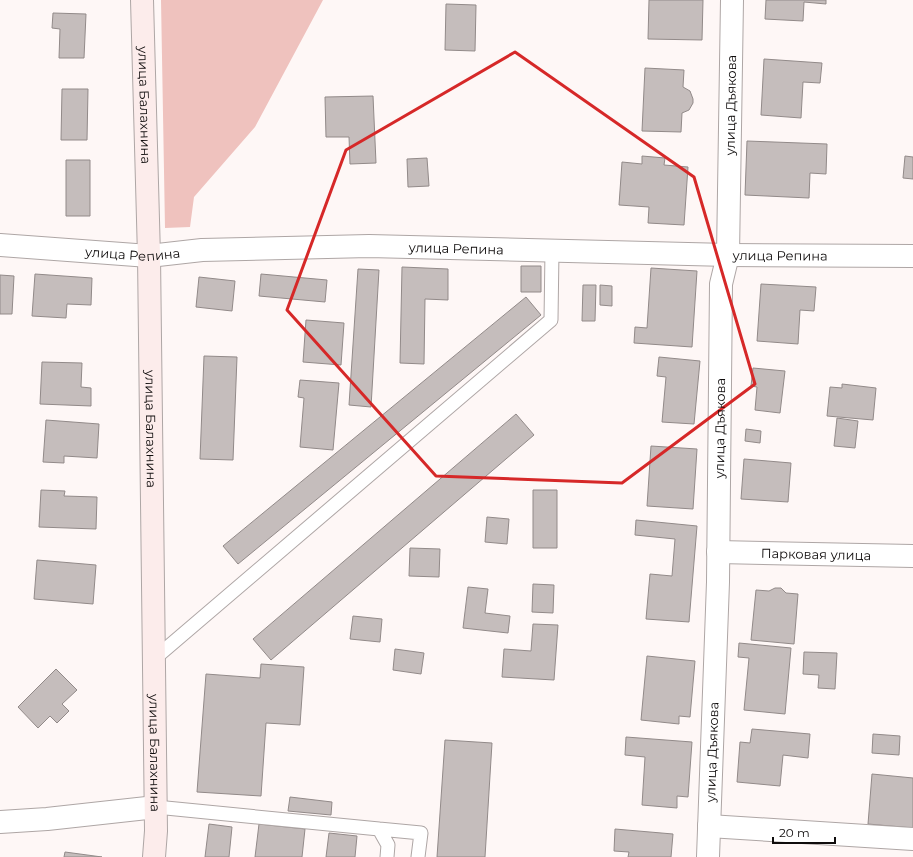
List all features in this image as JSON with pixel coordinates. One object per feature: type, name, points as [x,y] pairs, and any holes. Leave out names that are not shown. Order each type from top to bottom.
[{"type":"street","name":"улица Балахнина","points":[[142,0],[149,256],[156,807],[154,857]]},
{"type":"street","name":"улица Дъякова","points":[[708,857],[718,552],[721,284],[728,255],[732,0]]},
{"type":"street","name":"улица Репина","points":[[0,245],[149,256],[202,250],[361,246],[728,255],[913,256]]},
{"type":"street","name":"Парковая улица","points":[[718,552],[913,556]]},
{"type":"street","points":[[0,822],[47,819],[156,807]]},
{"type":"street","points":[[709,826],[913,839]]},
{"type":"lane","points":[[154,659],[551,320],[552,251]]},
{"type":"lane","points":[[156,807],[420,833],[418,857]]},
{"type":"lane","points":[[379,829],[388,845],[387,857]]},
{"type":"highlighted area","points":[[515,52],[694,177],[755,384],[622,483],[436,476],[287,310],[346,150]]},
{"type":"shaded area","points":[[161,0],[323,0],[255,127],[194,197],[190,227],[165,228]]},
{"type":"building","points":[[649,0],[703,0],[702,40],[648,39]]},
{"type":"building","points":[[766,0],[826,0],[826,4],[804,2],[803,21],[765,19]]},
{"type":"building","points":[[446,4],[476,5],[475,51],[445,50]]},
{"type":"building","points":[[53,13],[86,14],[84,58],[59,58],[60,29],[52,28]]},
{"type":"building","points":[[764,59],[822,63],[820,83],[803,82],[801,118],[761,115]]},
{"type":"building","points":[[645,68],[684,70],[683,87],[690,91],[693,103],[689,110],[682,113],[681,132],[642,131]]},
{"type":"building","points":[[62,89],[88,89],[87,140],[61,140]]},
{"type":"building","points":[[373,96],[376,163],[350,164],[349,137],[326,137],[325,97]]},
{"type":"building","points":[[747,141],[827,144],[826,174],[810,173],[809,198],[745,195]]},
{"type":"building","points":[[642,156],[665,158],[664,165],[688,167],[684,225],[648,223],[649,207],[619,205],[622,162],[642,164]]},
{"type":"building","points":[[905,156],[913,157],[913,179],[903,178]]},
{"type":"building","points":[[427,158],[429,186],[408,187],[407,159]]},
{"type":"building","points":[[66,160],[90,160],[90,216],[66,216]]},
{"type":"building","points":[[521,266],[541,266],[541,292],[521,292]]},
{"type":"building","points":[[402,267],[448,269],[448,300],[425,299],[424,364],[400,363]]},
{"type":"building","points":[[651,268],[697,271],[692,347],[634,343],[635,327],[647,328]]},
{"type":"building","points":[[358,269],[379,270],[371,407],[349,405]]},
{"type":"building","points":[[35,274],[92,278],[91,305],[67,304],[66,318],[32,316]]},
{"type":"building","points":[[261,274],[327,280],[325,302],[259,296]]},
{"type":"building","points":[[0,275],[14,276],[12,314],[0,314]]},
{"type":"building","points":[[199,277],[235,281],[232,311],[196,307]]},
{"type":"building","points":[[761,284],[816,287],[814,311],[800,310],[798,344],[757,341]]},
{"type":"building","points":[[583,285],[596,285],[595,321],[582,321]]},
{"type":"building","points":[[600,285],[612,286],[612,306],[600,305]]},
{"type":"building","points":[[526,297],[541,315],[238,564],[223,546]]},
{"type":"building","points":[[306,320],[344,323],[341,365],[303,362]]},
{"type":"building","points":[[204,356],[237,357],[233,460],[200,459]]},
{"type":"building","points":[[659,357],[700,361],[694,424],[662,422],[666,377],[657,376]]},
{"type":"building","points":[[42,362],[82,363],[81,387],[91,388],[91,406],[40,404]]},
{"type":"building","points":[[753,368],[785,371],[780,413],[755,410],[757,387],[751,386]]},
{"type":"building","points":[[300,380],[339,383],[333,450],[300,447],[304,398],[298,397]]},
{"type":"building","points":[[842,384],[876,388],[873,420],[827,416],[830,387],[842,388]]},
{"type":"building","points":[[516,414],[534,435],[271,660],[253,639]]},
{"type":"building","points":[[837,418],[858,421],[855,448],[834,446]]},
{"type":"building","points":[[46,420],[99,424],[97,458],[64,456],[64,463],[43,462]]},
{"type":"building","points":[[746,429],[761,431],[760,443],[745,441]]},
{"type":"building","points":[[651,446],[697,449],[693,509],[647,506]]},
{"type":"building","points":[[744,459],[791,463],[788,502],[741,499]]},
{"type":"building","points":[[41,490],[65,491],[64,496],[97,497],[96,529],[39,527]]},
{"type":"building","points":[[533,490],[557,490],[557,548],[533,548]]},
{"type":"building","points":[[487,517],[509,519],[507,544],[485,542]]},
{"type":"building","points":[[636,520],[697,526],[689,622],[646,619],[650,574],[672,576],[675,539],[635,535]]},
{"type":"building","points":[[410,548],[440,549],[439,577],[409,576]]},
{"type":"building","points":[[37,560],[96,565],[93,604],[34,599]]},
{"type":"building","points":[[533,584],[554,585],[553,613],[532,612]]},
{"type":"building","points":[[468,587],[488,589],[485,613],[510,616],[508,633],[463,628]]},
{"type":"building","points":[[775,588],[781,588],[786,593],[798,594],[794,644],[751,640],[756,590],[769,591]]},
{"type":"building","points":[[353,616],[382,619],[380,642],[350,639]]},
{"type":"building","points":[[533,624],[558,625],[554,680],[502,677],[504,649],[531,651]]},
{"type":"building","points":[[739,643],[791,648],[785,714],[744,710],[749,658],[738,657]]},
{"type":"building","points":[[395,649],[424,653],[421,674],[393,670]]},
{"type":"building","points":[[804,652],[837,653],[835,689],[818,688],[819,675],[803,674]]},
{"type":"building","points":[[647,656],[695,661],[690,717],[679,716],[679,724],[641,720]]},
{"type":"building","points":[[261,664],[304,667],[300,725],[266,723],[261,796],[197,792],[206,674],[260,678]]},
{"type":"building","points":[[56,669],[77,690],[62,704],[69,711],[57,723],[50,716],[38,728],[18,707]]},
{"type":"building","points":[[752,729],[810,734],[808,758],[783,755],[780,786],[737,782],[740,742],[750,743]]},
{"type":"building","points":[[873,734],[900,736],[899,755],[872,753]]},
{"type":"building","points":[[626,737],[692,742],[688,797],[677,796],[677,808],[642,805],[645,757],[625,755]]},
{"type":"building","points":[[445,740],[492,743],[485,857],[437,857]]},
{"type":"building","points":[[872,774],[913,778],[913,828],[868,824]]},
{"type":"building","points":[[290,797],[332,802],[331,815],[288,811]]},
{"type":"building","points":[[209,824],[232,827],[229,857],[205,857]]},
{"type":"building","points":[[259,824],[305,829],[302,857],[255,857]]},
{"type":"building","points":[[615,829],[673,834],[671,857],[628,857],[629,852],[614,851]]},
{"type":"building","points":[[329,833],[357,836],[355,857],[326,857]]},
{"type":"building","points":[[65,852],[102,857],[64,857]]}]
